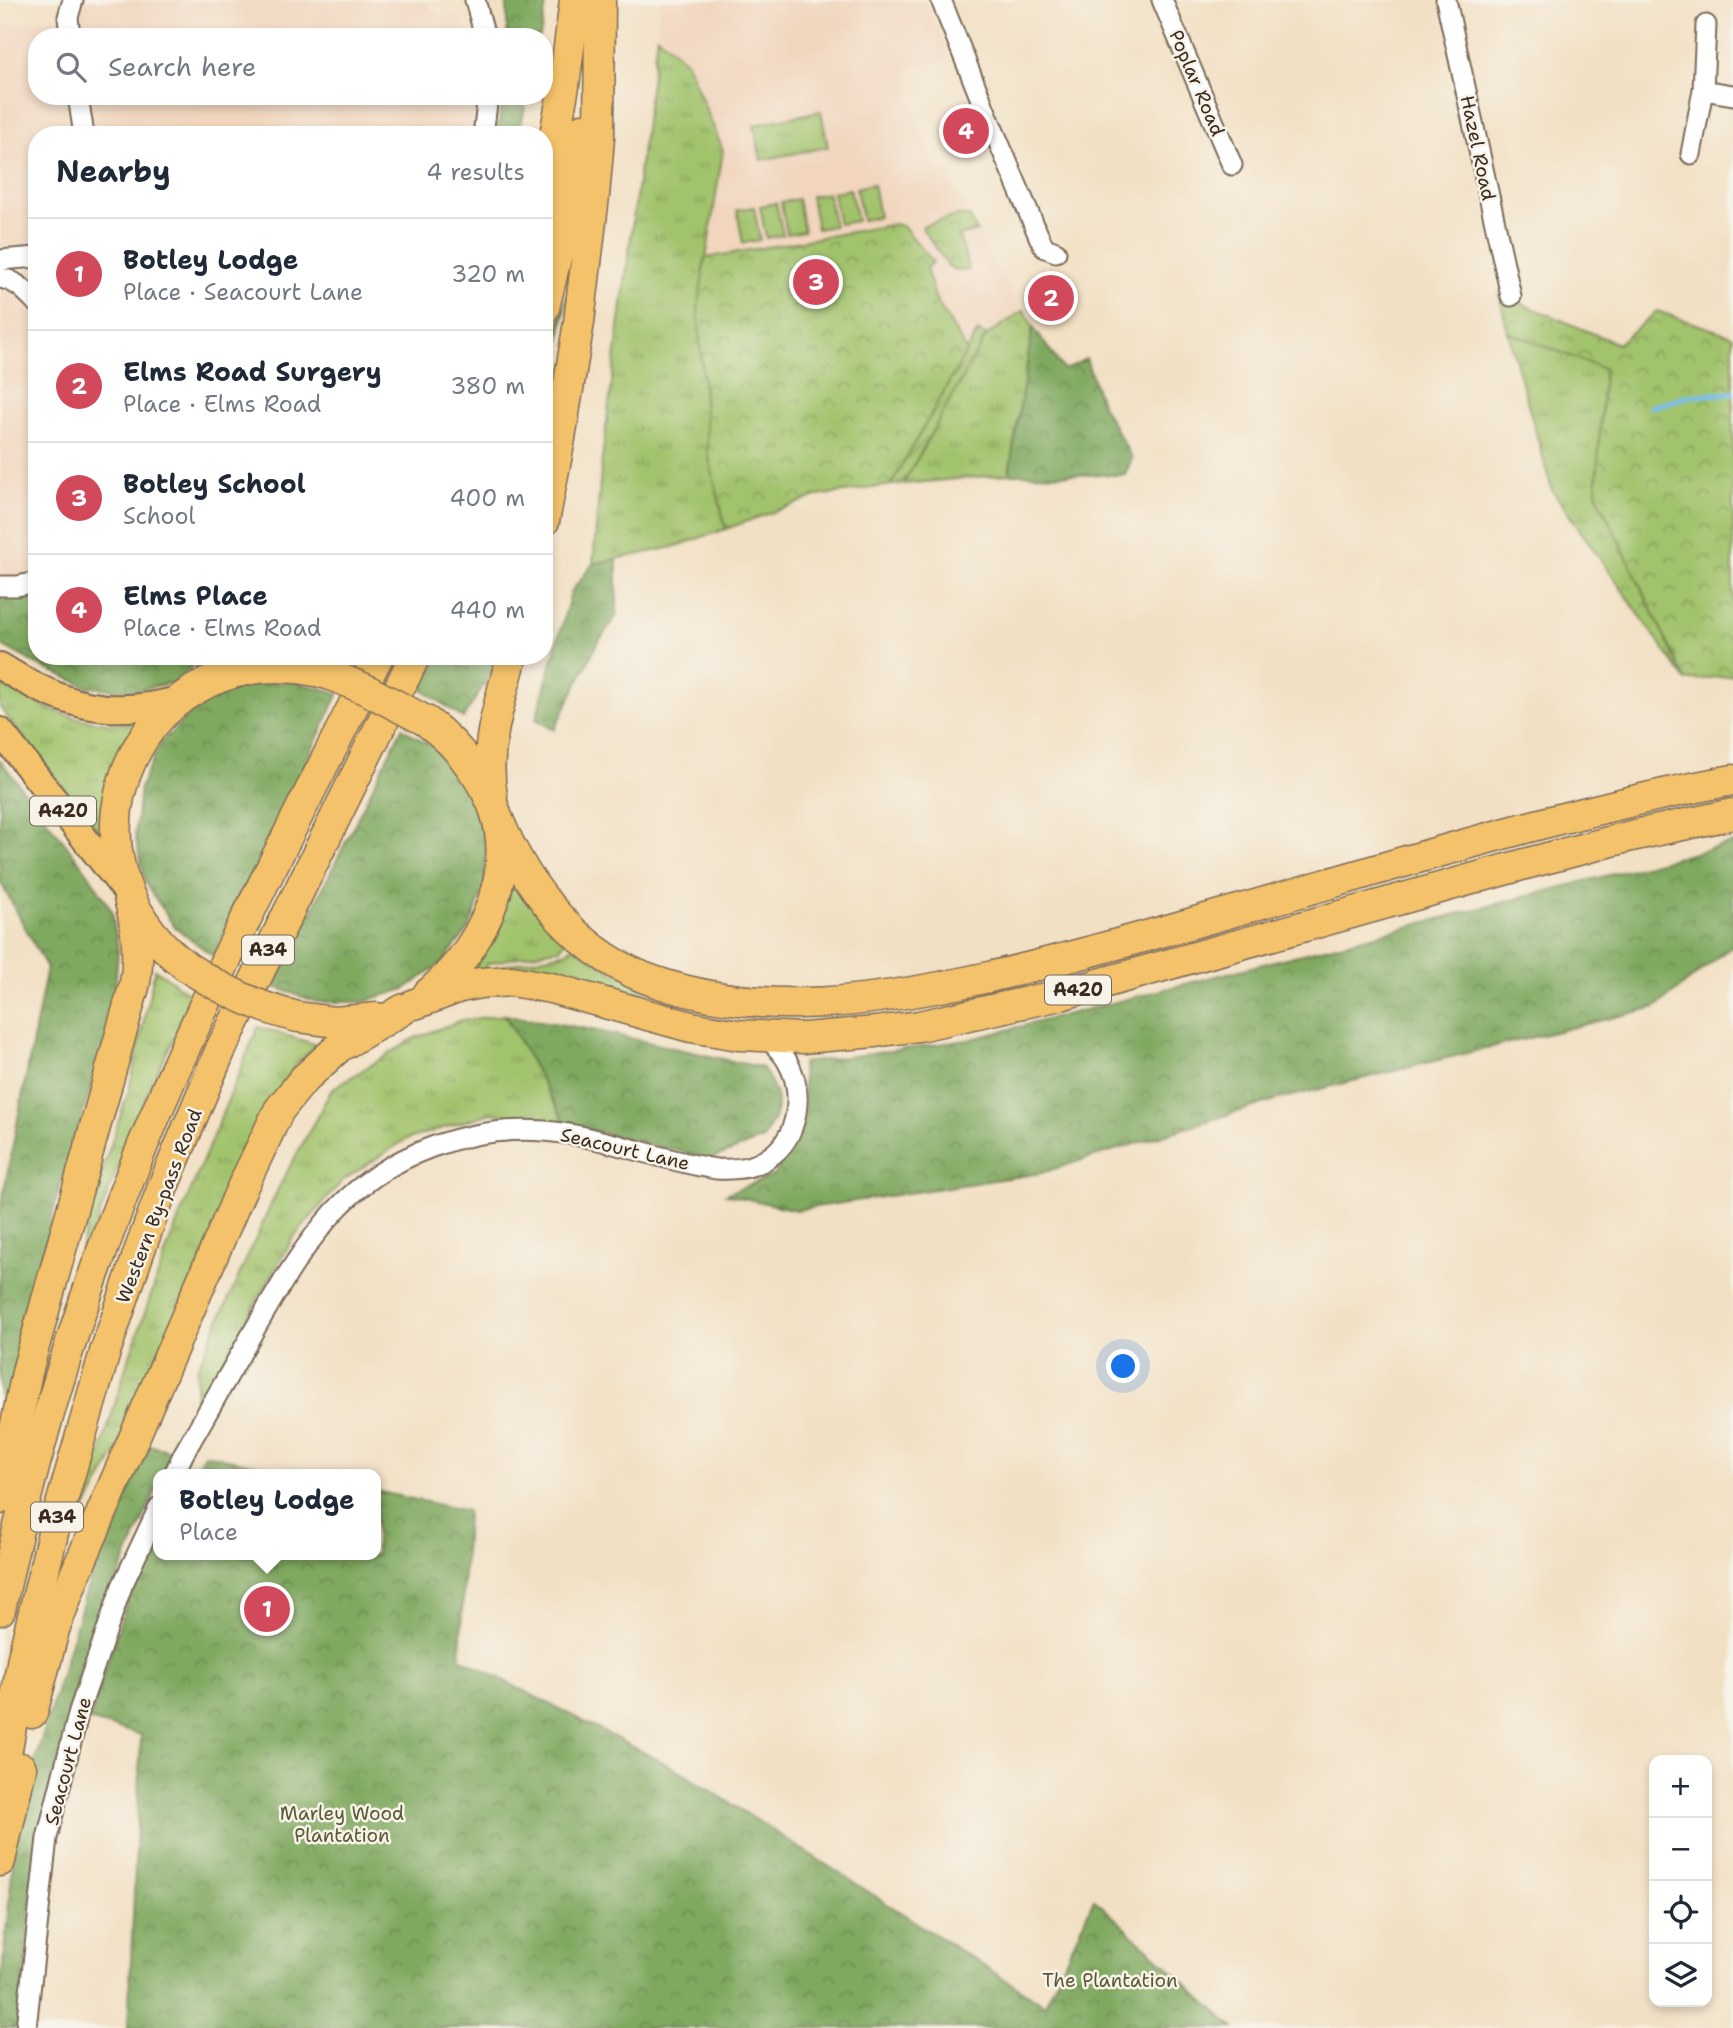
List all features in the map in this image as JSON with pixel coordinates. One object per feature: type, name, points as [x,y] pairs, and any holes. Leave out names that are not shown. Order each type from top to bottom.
[{"type":"highway","points":[[553,38],[561,0]]},
{"type":"highway","points":[[553,145],[575,0]]},
{"type":"highway","points":[[553,268],[577,162],[600,0]]},
{"type":"highway","points":[[553,475],[579,322],[594,196],[599,138],[600,0]]},
{"type":"highway","points":[[536,126],[541,105]]},
{"type":"highway","points":[[0,1499],[28,1368],[135,983],[138,944],[135,920],[120,871],[116,832],[116,814],[123,781],[142,740],[166,712],[220,665]]},
{"type":"highway","name":"Western By-pass Road","points":[[0,1610],[27,1498],[69,1350],[107,1240],[160,1103],[374,665]]},
{"type":"highway","name":"Western By-pass Road","points":[[0,1790],[23,1657],[54,1529],[105,1352],[139,1252],[164,1184],[220,1051],[411,665]]},
{"type":"highway","points":[[0,1861],[39,1681],[54,1630],[104,1506],[264,1140],[290,1094],[321,1062],[360,1033],[410,1007],[438,986],[460,962],[485,921],[499,871],[500,837],[489,775],[489,749],[510,665]]},
{"type":"highway","points":[[182,698],[215,678],[248,669],[296,667],[328,674],[365,689],[426,721],[444,734],[483,785],[496,814]]},
{"type":"highway","name":"A420","points":[[496,814],[523,870],[550,907],[577,935],[618,965],[655,982],[698,994],[751,1001],[814,1003],[916,992],[1020,970],[1513,832],[1733,780]]},
{"type":"highway","name":"A420","points":[[410,1007],[460,987],[512,981],[551,988],[691,1027],[739,1035],[804,1038],[919,1026],[1060,995],[1525,864],[1631,836],[1733,814]]},
{"type":"highway","points":[[128,894],[151,933],[187,967],[256,1004],[298,1017],[335,1022],[386,1016],[410,1007]]},
{"type":"main road","points":[[0,666],[50,694],[102,709],[150,706],[182,698]]},
{"type":"main road","name":"A420","points":[[0,731],[128,894]]},
{"type":"street","points":[[69,28],[68,17],[73,0]]},
{"type":"street","points":[[475,0],[483,28]]},
{"type":"street","points":[[941,0],[1031,220],[1045,248],[1056,252]]},
{"type":"street","name":"Poplar Road","points":[[1161,0],[1231,165]]},
{"type":"street","name":"Hazel Road","points":[[1446,0],[1511,296]]},
{"type":"street","points":[[1691,154],[1703,90],[1706,25]]},
{"type":"street","points":[[1703,90],[1733,95]]},
{"type":"street","points":[[79,105],[83,126]]},
{"type":"street","points":[[484,126],[487,105]]},
{"type":"street","points":[[0,260],[28,258]]},
{"type":"street","points":[[0,278],[18,285],[28,294]]},
{"type":"street","points":[[0,586],[28,584]]},
{"type":"street","name":"Seacourt Lane","points":[[176,1469],[289,1270],[335,1210],[373,1178],[392,1166],[459,1138],[487,1132],[517,1130],[578,1135],[716,1169],[737,1169],[757,1164],[769,1158],[789,1135],[797,1107],[794,1077],[787,1061],[766,1036]]},
{"type":"street","name":"Seacourt Lane","points":[[26,2028],[47,1839],[79,1711],[122,1586],[153,1520]]},
{"type":"shaded area","points":[[84,0],[420,0],[442,17],[457,14],[465,28],[28,28],[28,105],[476,105],[474,126],[28,126],[28,245],[0,249],[0,25],[77,16]]},
{"type":"shaded area","points":[[660,0],[925,0],[949,56],[905,72],[916,116],[935,167],[946,173],[1033,327],[1128,462],[891,485],[818,496],[673,547],[593,564],[602,459],[657,49]]},
{"type":"shaded area","points":[[28,272],[28,599],[0,591],[0,289],[5,288],[10,274]]},
{"type":"green space","points":[[507,0],[547,0],[542,28],[507,28]]},
{"type":"green space","points":[[657,36],[686,61],[723,150],[698,310],[708,454],[726,529],[673,547],[593,564],[602,459]]},
{"type":"green space","points":[[502,105],[526,105],[520,126],[498,126]]},
{"type":"green space","points":[[821,111],[828,147],[761,160],[754,125]]},
{"type":"green space","points":[[873,184],[879,217],[862,220],[856,188]]},
{"type":"green space","points":[[850,189],[857,221],[839,224],[833,192]]},
{"type":"green space","points":[[828,193],[834,226],[817,229],[811,196]]},
{"type":"green space","points":[[798,199],[804,231],[787,234],[781,202]]},
{"type":"green space","points":[[776,203],[783,235],[766,238],[760,206]]},
{"type":"green space","points":[[754,207],[760,240],[743,243],[737,210]]},
{"type":"green space","points":[[957,216],[969,216],[977,231],[959,236],[969,270],[959,271],[949,267],[922,228],[924,225]]},
{"type":"green space","points":[[895,224],[904,227],[933,262],[926,268],[935,298],[967,351],[891,485],[817,496],[726,529],[708,454],[698,310],[705,258]]},
{"type":"green space","points":[[1499,294],[1618,344],[1657,311],[1733,336],[1733,675],[1686,681],[1596,493],[1604,369],[1508,332]]},
{"type":"green space","points":[[567,295],[553,383],[553,344]]},
{"type":"green space","points":[[1024,310],[1033,327],[1009,474],[903,484],[986,336]]},
{"type":"green space","points":[[1033,327],[1064,370],[1086,359],[1101,403],[1132,458],[1125,475],[1009,474]]},
{"type":"green space","points":[[978,331],[986,336],[903,484],[891,485]]},
{"type":"green space","points":[[1508,332],[1605,369],[1596,493],[1686,681],[1552,490]]},
{"type":"green space","points":[[617,559],[617,615],[597,644],[554,730],[536,719],[571,592],[593,564]]},
{"type":"green space","points":[[0,591],[28,599],[28,660],[0,644]]},
{"type":"green space","points":[[38,665],[193,665],[175,682],[134,691],[88,687]]},
{"type":"green space","points":[[434,665],[497,665],[463,718],[422,689]]},
{"type":"green space","points":[[0,681],[33,701],[66,715],[101,722],[140,723],[107,831],[100,833],[0,708]]},
{"type":"green space","points":[[291,681],[339,693],[213,956],[174,926],[146,884],[135,836],[140,787],[161,742],[197,707],[241,686]]},
{"type":"green space","points":[[402,728],[441,752],[471,792],[486,839],[485,884],[470,927],[442,963],[405,989],[362,1002],[317,1002],[274,987]]},
{"type":"green space","points":[[0,760],[88,873],[112,911],[118,950],[113,1017],[56,1200],[0,1433],[0,1212],[47,968],[0,881]]},
{"type":"green space","points":[[1733,843],[1733,945],[1656,1007],[1275,1100],[1041,1173],[796,1210],[726,1194],[774,1175],[805,1119],[802,1063],[968,1040]]},
{"type":"green space","points":[[516,884],[566,941],[560,948],[486,964],[488,975],[475,971],[497,929],[512,885]]},
{"type":"green space","points":[[573,947],[648,993],[645,1008],[499,975],[498,967],[563,953]]},
{"type":"green space","points":[[155,969],[194,997],[147,1093],[71,1289],[96,1189],[129,1090]]},
{"type":"green space","points":[[505,1015],[566,1124],[491,1113],[405,1140],[342,1181],[293,1238],[195,1410],[197,1369],[279,1187],[332,1089],[415,1038],[462,1020]]},
{"type":"green space","points":[[505,1015],[593,1030],[763,1068],[776,1097],[774,1119],[763,1139],[710,1159],[566,1124]]},
{"type":"green space","points":[[258,1027],[317,1045],[296,1064],[262,1122],[120,1446],[81,1517],[126,1367],[171,1238]]},
{"type":"green space","points":[[149,1445],[173,1452],[165,1469],[153,1469],[153,1497],[119,1575],[69,1727],[34,1855],[20,2028],[0,2028],[0,1994],[17,1821],[89,1582]]},
{"type":"green space","points":[[204,1454],[274,1469],[196,1469]]},
{"type":"green space","name":"Marley Wood Plantation","points":[[381,1492],[467,1511],[460,1658],[680,1771],[1045,2005],[1094,1899],[1234,2028],[128,2028],[141,1735],[89,1720],[132,1586],[153,1547],[153,1560],[381,1560]]},
{"type":"waterway","points":[[1651,407],[1688,396],[1733,393]]},
{"type":"place","name":"Elms Place","points":[[966,131]]},
{"type":"place","name":"Botley School","points":[[816,282]]},
{"type":"place","name":"Elms Road Surgery","points":[[1051,298]]},
{"type":"place","name":"Botley Lodge","points":[[267,1609]]},
{"type":"park label","name":"The Plantation","points":[[1110,1980]]}]
